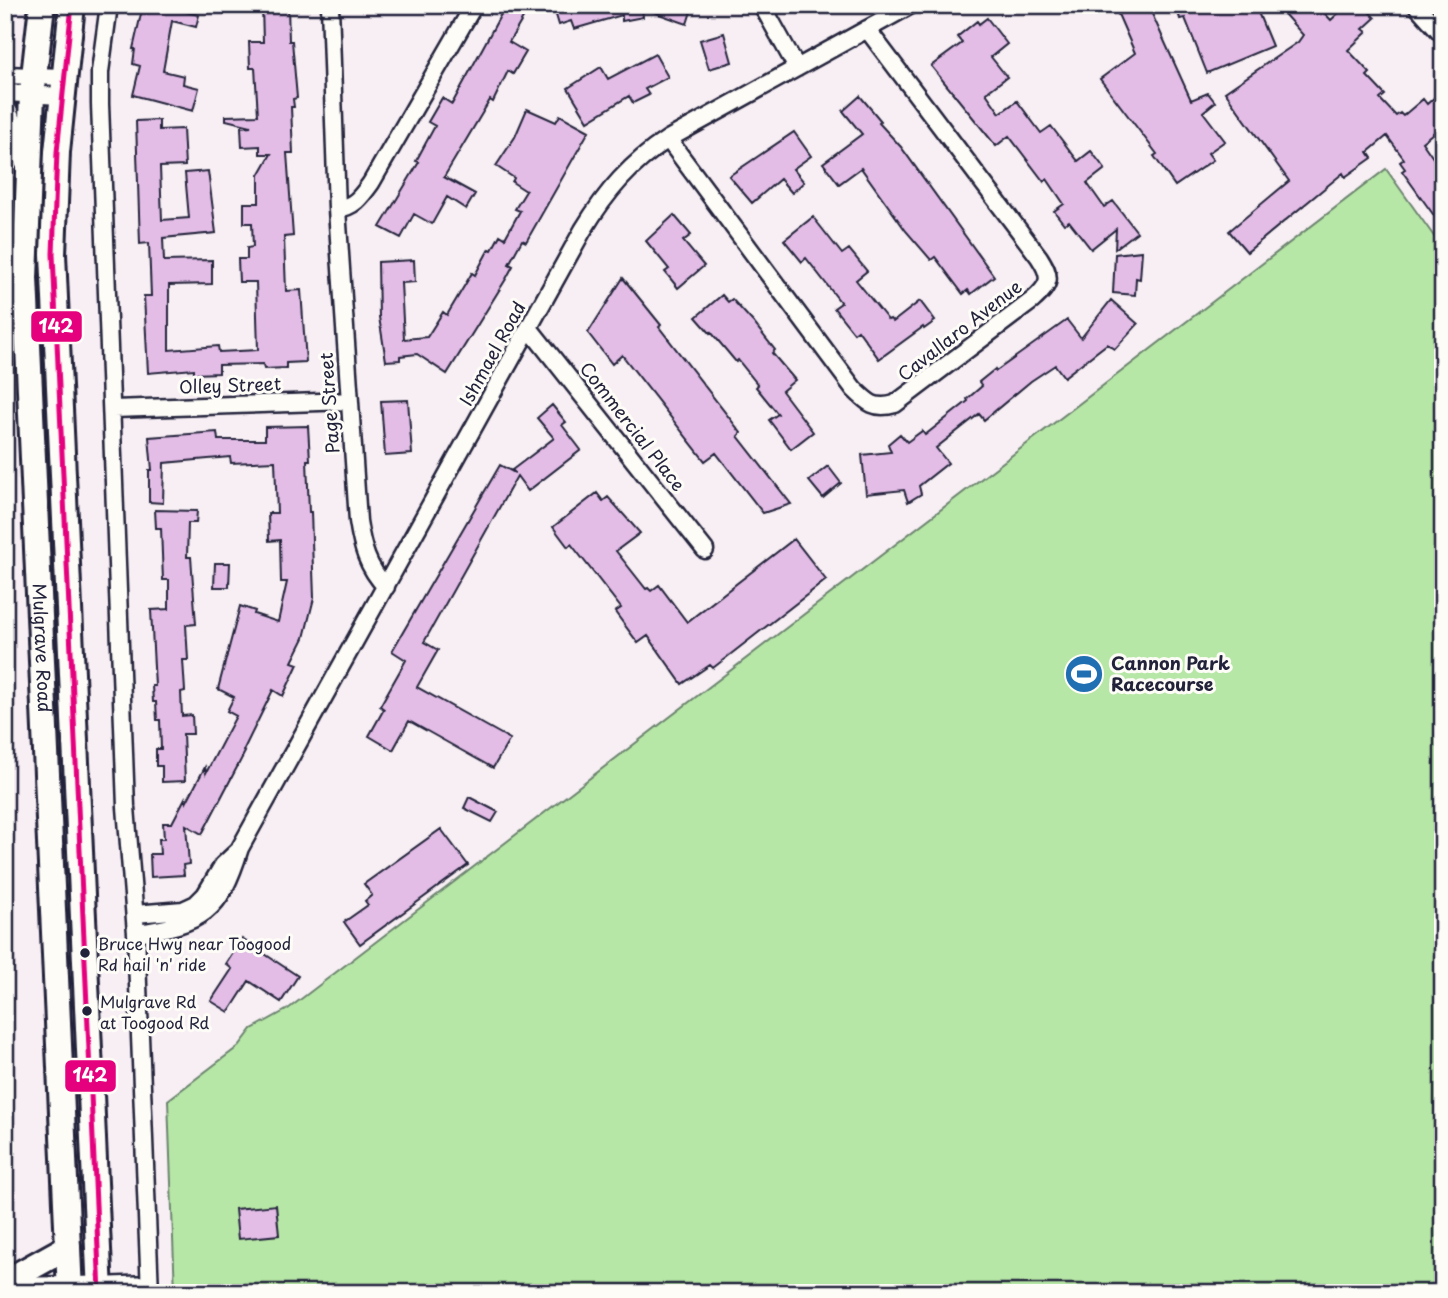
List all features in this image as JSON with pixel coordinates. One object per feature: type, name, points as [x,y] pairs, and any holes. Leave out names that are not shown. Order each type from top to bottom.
[{"type":"main road","name":"Mulgrave Road","points":[[42,5],[33,84],[24,278],[70,1289]]},
{"type":"main road","name":"Mulgrave Road","points":[[72,5],[62,86],[55,204],[54,292],[100,1289]]},
{"type":"main road","points":[[5,113],[28,163]]},
{"type":"main road","points":[[5,1282],[68,1247]]},
{"type":"street","points":[[12,1293],[39,1287],[150,1288],[136,933],[126,807],[100,104],[101,62],[109,5]]},
{"type":"street","name":"Page Street","points":[[330,5],[337,209],[360,536],[369,565],[386,587]]},
{"type":"street","points":[[337,209],[348,208],[359,200],[372,183],[474,5]]},
{"type":"street","points":[[762,5],[797,68]]},
{"type":"street","name":"Ishmael Road","points":[[136,933],[191,922],[200,917],[212,906],[228,881],[240,848],[604,198],[630,168],[668,139],[911,5]]},
{"type":"street","points":[[1416,5],[1443,35]]},
{"type":"street","name":"Cavallaro Avenue","points":[[668,139],[854,389],[869,403],[882,408],[895,404],[1033,300],[1048,282],[1047,270],[1039,257],[867,29]]},
{"type":"street","points":[[5,75],[33,84],[62,86]]},
{"type":"street","points":[[5,93],[33,84]]},
{"type":"street","name":"Commercial Place","points":[[529,328],[705,550]]},
{"type":"street","name":"Olley Street","points":[[113,409],[349,401]]},
{"type":"street","name":"Ishmael Road","points":[[135,914],[183,910],[196,904],[205,895],[223,865],[240,848]]},
{"type":"green space","name":"Cannon Park Racecourse","points":[[1386,169],[1443,249],[1443,1293],[175,1293],[168,1100],[239,1046],[252,1029],[288,1009]]},
{"type":"building","points":[[143,5],[199,15],[196,27],[172,21],[163,71],[184,76],[183,84],[199,88],[193,111],[133,95],[140,66],[133,64],[133,49]]},
{"type":"building","points":[[262,5],[288,5],[289,41],[292,41],[297,98],[293,99],[294,107],[291,107],[293,153],[287,153],[293,236],[284,237],[286,291],[301,290],[306,362],[286,363],[286,368],[264,369],[263,364],[219,365],[219,373],[194,374],[194,369],[148,373],[144,296],[151,296],[149,243],[140,244],[136,121],[159,120],[159,130],[183,129],[185,166],[160,167],[162,220],[189,218],[185,173],[208,171],[216,233],[163,238],[164,261],[212,260],[212,284],[169,285],[169,350],[218,346],[219,352],[258,350],[256,282],[239,282],[238,259],[247,259],[247,248],[253,247],[252,223],[244,223],[244,203],[259,203],[259,175],[271,154],[260,154],[260,146],[242,147],[241,127],[251,126],[226,120],[226,116],[258,115],[255,68],[250,68],[249,42],[263,42]]},
{"type":"building","points":[[489,5],[531,5],[509,42],[526,52],[513,74],[508,71],[493,102],[490,100],[444,177],[475,194],[466,209],[447,197],[432,224],[414,214],[401,238],[380,227],[419,162],[416,161],[435,126],[428,122],[442,98],[452,104],[501,14]]},
{"type":"building","points":[[553,5],[693,5],[687,24],[642,8],[643,17],[622,21],[622,15],[574,29],[571,21],[559,25]]},
{"type":"building","points":[[1114,5],[1148,5],[1191,100],[1208,93],[1215,102],[1203,112],[1225,141],[1208,153],[1213,160],[1175,186],[1154,156],[1157,154],[1100,79],[1135,53]]},
{"type":"building","points":[[1176,5],[1255,5],[1272,46],[1207,73],[1185,18],[1180,19]]},
{"type":"building","points":[[1276,5],[1317,5],[1331,20],[1347,5],[1363,5],[1375,18],[1363,29],[1367,32],[1348,50],[1370,73],[1367,76],[1385,95],[1380,99],[1396,116],[1400,113],[1403,116],[1423,99],[1427,104],[1443,90],[1443,125],[1422,142],[1440,168],[1436,171],[1443,180],[1443,228],[1402,171],[1405,169],[1400,162],[1404,159],[1387,136],[1368,152],[1372,158],[1345,177],[1343,173],[1247,252],[1229,231],[1289,181],[1225,92],[1298,42],[1303,35]]},
{"type":"building","points":[[987,18],[1007,44],[991,57],[1007,77],[986,93],[1000,113],[1017,101],[1041,133],[1051,126],[1078,161],[1091,151],[1105,169],[1087,183],[1104,207],[1113,201],[1137,232],[1115,249],[1116,229],[1091,249],[1069,221],[1064,224],[1054,211],[1064,204],[1047,179],[1044,182],[1009,136],[996,146],[931,66],[962,43],[957,37],[977,21],[979,24]]},
{"type":"building","points":[[724,33],[732,62],[709,69],[700,40]]},
{"type":"building","points":[[655,54],[668,77],[645,89],[649,95],[633,103],[629,96],[588,121],[568,88],[601,67],[608,79]]},
{"type":"building","points":[[860,96],[881,121],[879,123],[901,147],[994,276],[971,294],[968,290],[963,294],[935,257],[931,260],[906,231],[861,168],[839,184],[823,163],[862,134],[843,111]]},
{"type":"building","points":[[527,109],[556,122],[560,115],[589,131],[526,242],[522,240],[509,264],[513,266],[506,279],[447,374],[417,354],[400,356],[400,360],[386,361],[379,317],[378,262],[414,260],[415,282],[401,283],[404,339],[427,337],[443,312],[447,315],[472,273],[475,275],[500,235],[505,238],[520,211],[515,209],[526,191],[512,182],[514,178],[496,166],[515,137]]},
{"type":"building","points":[[794,132],[811,156],[793,169],[804,182],[792,193],[780,179],[752,203],[729,176]]},
{"type":"building","points":[[674,215],[691,235],[683,241],[704,266],[678,288],[665,272],[669,269],[646,241]]},
{"type":"building","points":[[813,217],[842,254],[849,249],[867,271],[856,280],[888,320],[893,322],[920,301],[935,321],[879,359],[858,330],[854,333],[834,308],[841,303],[806,258],[802,262],[784,240]]},
{"type":"building","points":[[1142,251],[1140,279],[1136,278],[1135,295],[1113,293],[1115,254]]},
{"type":"building","points":[[623,278],[661,325],[659,327],[741,433],[738,436],[791,504],[763,513],[716,453],[705,461],[622,355],[612,364],[588,333]]},
{"type":"building","points":[[722,295],[728,302],[732,299],[753,322],[775,350],[772,353],[795,380],[782,391],[813,432],[791,449],[769,420],[778,414],[756,387],[758,385],[696,317]]},
{"type":"building","points":[[1111,300],[1138,324],[1115,349],[1107,344],[1064,377],[1055,365],[984,420],[979,414],[936,448],[948,463],[919,486],[921,494],[908,502],[904,490],[866,494],[862,455],[891,452],[888,444],[900,434],[907,442],[922,431],[925,435],[968,401],[982,386],[979,382],[995,369],[996,371],[1067,320],[1081,338]]},
{"type":"building","points":[[408,400],[412,454],[385,456],[381,401]]},
{"type":"building","points":[[552,405],[566,422],[562,425],[581,450],[528,491],[517,476],[424,642],[438,650],[417,687],[510,739],[493,768],[409,721],[393,750],[369,736],[384,709],[380,706],[406,660],[392,651],[500,465],[515,473],[512,470],[554,438],[537,418]]},
{"type":"building","points":[[308,426],[310,460],[307,460],[314,598],[304,638],[292,662],[298,664],[283,696],[273,690],[243,751],[245,752],[202,834],[186,825],[189,864],[183,865],[184,875],[151,877],[150,854],[160,854],[159,839],[164,839],[163,823],[172,823],[185,798],[186,803],[205,767],[206,773],[236,716],[227,711],[234,697],[218,689],[240,606],[278,622],[287,582],[281,582],[280,540],[269,541],[268,513],[277,513],[275,461],[231,463],[230,457],[164,463],[163,503],[149,502],[149,470],[152,470],[149,437],[217,432],[218,440],[265,440],[265,427]]},
{"type":"building","points":[[828,466],[841,483],[823,498],[809,481]]},
{"type":"building","points":[[597,493],[603,501],[608,497],[640,533],[616,551],[646,589],[651,591],[659,585],[687,622],[794,539],[826,580],[713,668],[710,665],[682,684],[648,636],[638,643],[615,612],[621,608],[571,544],[568,547],[553,527]]},
{"type":"building","points":[[155,510],[197,511],[196,523],[188,523],[187,557],[191,557],[196,624],[186,625],[188,660],[183,660],[185,691],[181,692],[182,716],[192,715],[193,734],[183,734],[185,781],[162,782],[162,766],[156,766],[156,749],[161,749],[160,720],[157,720],[156,702],[153,702],[152,686],[155,686],[151,610],[169,609],[169,580],[163,580],[161,528],[156,528]]},
{"type":"building","points":[[215,563],[230,563],[229,587],[214,587]]},
{"type":"building","points":[[469,797],[498,812],[492,822],[464,808]]},
{"type":"building","points":[[441,829],[468,865],[360,944],[344,922],[368,905],[365,901],[372,895],[364,884]]},
{"type":"building","points":[[242,939],[298,976],[281,1002],[249,981],[229,1012],[211,1001],[232,969],[226,964]]},
{"type":"building","points":[[276,1205],[279,1235],[238,1239],[235,1209]]},
{"type":"transit line","name":"142","points":[[72,5],[57,152],[53,254],[100,1293]]},
{"type":"place","name":"Cannon Park Racecourse","points":[[1084,674]]},
{"type":"place","name":"Bruce Hwy near Toogood Rd hail 'n' ride","points":[[85,953]]},
{"type":"place","name":"Mulgrave Rd at Toogood Rd","points":[[87,1011]]}]
